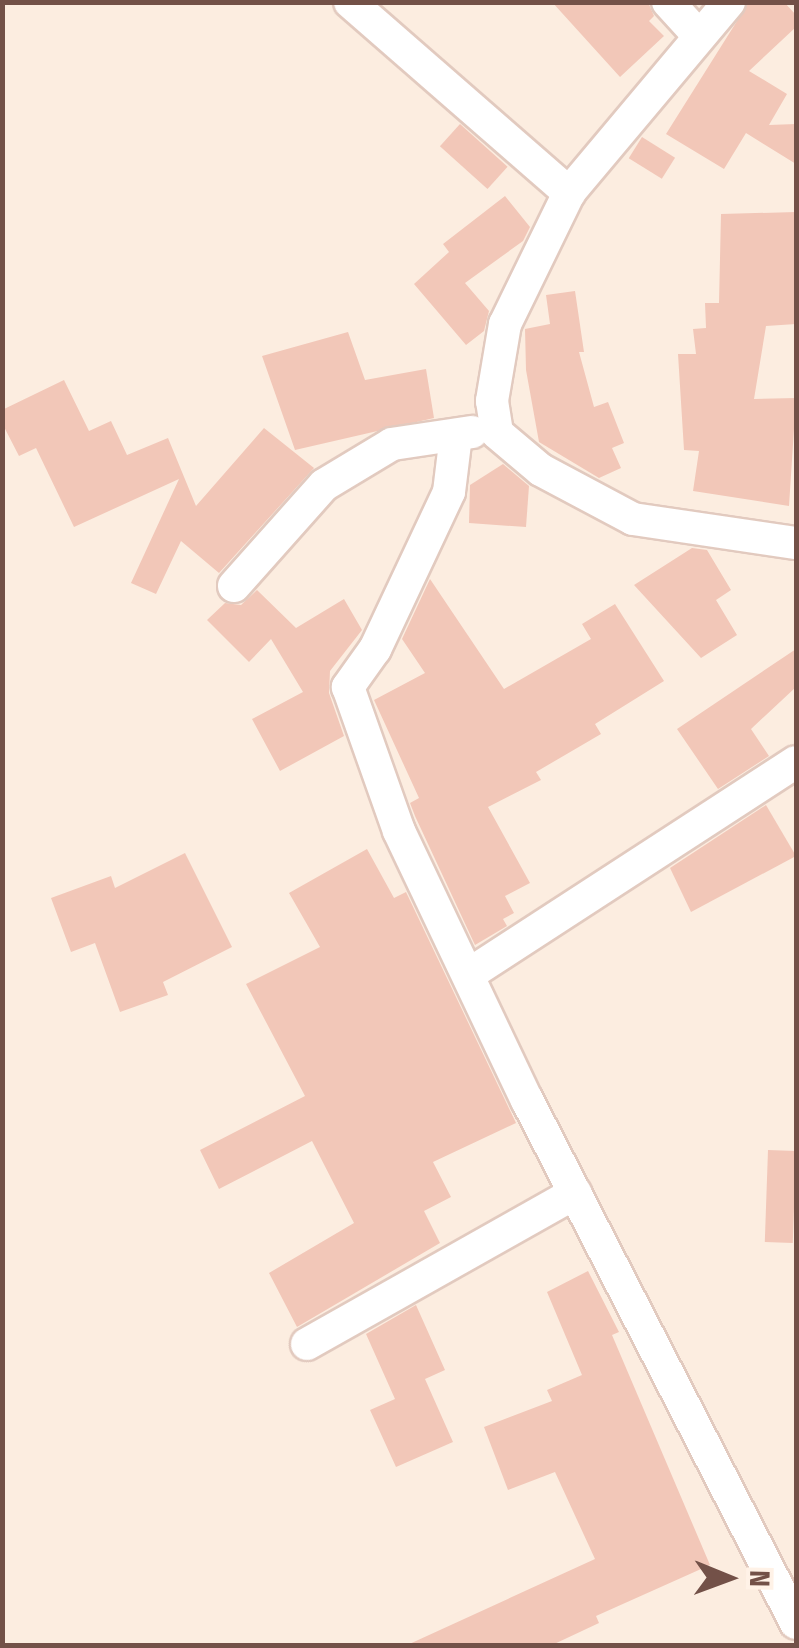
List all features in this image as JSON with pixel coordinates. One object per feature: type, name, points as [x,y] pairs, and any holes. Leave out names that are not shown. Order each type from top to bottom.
[{"type":"street","points":[[350,2],[569,194]]},
{"type":"street","points":[[668,2],[700,36]]},
{"type":"street","points":[[730,2],[569,194],[505,324],[492,401],[497,433],[541,470],[633,519],[796,543]]},
{"type":"street","points":[[234,586],[324,486],[392,444],[497,433]]},
{"type":"street","points":[[456,436],[449,492],[375,649],[348,686],[399,831],[575,1194],[796,1623]]},
{"type":"street","points":[[471,973],[796,762]]},
{"type":"street","points":[[307,1344],[575,1194]]},
{"type":"building","points":[[552,2],[648,2],[654,16],[649,21],[664,36],[620,77]]},
{"type":"building","points":[[749,2],[784,2],[796,15],[796,27],[749,71],[787,94],[769,125],[796,124],[796,164],[746,133],[724,169],[666,134]]},
{"type":"building","points":[[460,124],[508,167],[487,189],[440,146]]},
{"type":"building","points":[[642,137],[675,158],[662,179],[629,158]]},
{"type":"building","points":[[505,196],[530,227],[523,241],[465,283],[489,311],[484,331],[466,345],[414,284],[449,252],[443,244]]},
{"type":"building","points":[[796,212],[796,324],[766,326],[754,399],[796,398],[789,506],[693,491],[699,451],[684,450],[678,354],[696,354],[693,329],[706,328],[705,303],[719,303],[721,214]]},
{"type":"building","points":[[575,291],[584,352],[579,352],[594,407],[608,402],[624,443],[612,448],[621,468],[599,478],[539,442],[526,370],[525,329],[550,324],[546,295]]},
{"type":"building","points":[[348,332],[365,380],[426,369],[434,418],[295,450],[262,356]]},
{"type":"building","points":[[64,380],[89,431],[111,421],[127,455],[168,438],[196,506],[264,428],[314,468],[219,573],[181,541],[156,594],[131,583],[179,479],[74,527],[36,448],[19,456],[2,423],[2,410]]},
{"type":"building","points":[[503,464],[529,486],[526,527],[469,523],[470,485]]},
{"type":"building","points":[[692,548],[707,550],[731,590],[716,600],[737,635],[701,658],[634,585]]},
{"type":"building","points":[[430,579],[504,689],[591,639],[582,624],[615,604],[664,681],[595,724],[601,734],[536,772],[541,780],[488,807],[530,883],[505,896],[514,913],[503,919],[507,926],[475,945],[415,816],[410,803],[419,798],[374,700],[425,673],[402,639]]},
{"type":"building","points":[[257,590],[296,628],[344,599],[362,630],[330,671],[329,693],[344,736],[280,771],[252,719],[303,692],[271,639],[249,662],[207,620],[225,603],[241,605]]},
{"type":"building","points":[[796,649],[796,687],[751,729],[769,756],[718,789],[677,729]]},
{"type":"building","points":[[766,805],[796,856],[691,912],[670,868]]},
{"type":"building","points":[[367,849],[394,898],[406,892],[516,1123],[433,1162],[451,1197],[424,1211],[440,1243],[297,1327],[269,1273],[354,1223],[312,1141],[219,1189],[200,1150],[305,1096],[246,984],[320,947],[289,893]]},
{"type":"building","points":[[185,853],[232,947],[163,982],[168,995],[120,1012],[95,943],[71,952],[51,898],[111,876],[115,888]]},
{"type":"building","points":[[768,1150],[796,1151],[793,1243],[765,1242]]},
{"type":"building","points":[[588,1271],[619,1332],[612,1335],[710,1565],[596,1616],[599,1623],[550,1646],[405,1646],[595,1559],[555,1472],[508,1490],[484,1427],[552,1401],[547,1390],[582,1375],[547,1292]]},
{"type":"building","points":[[416,1305],[445,1370],[425,1379],[453,1442],[396,1467],[370,1410],[395,1399],[366,1334]]}]
